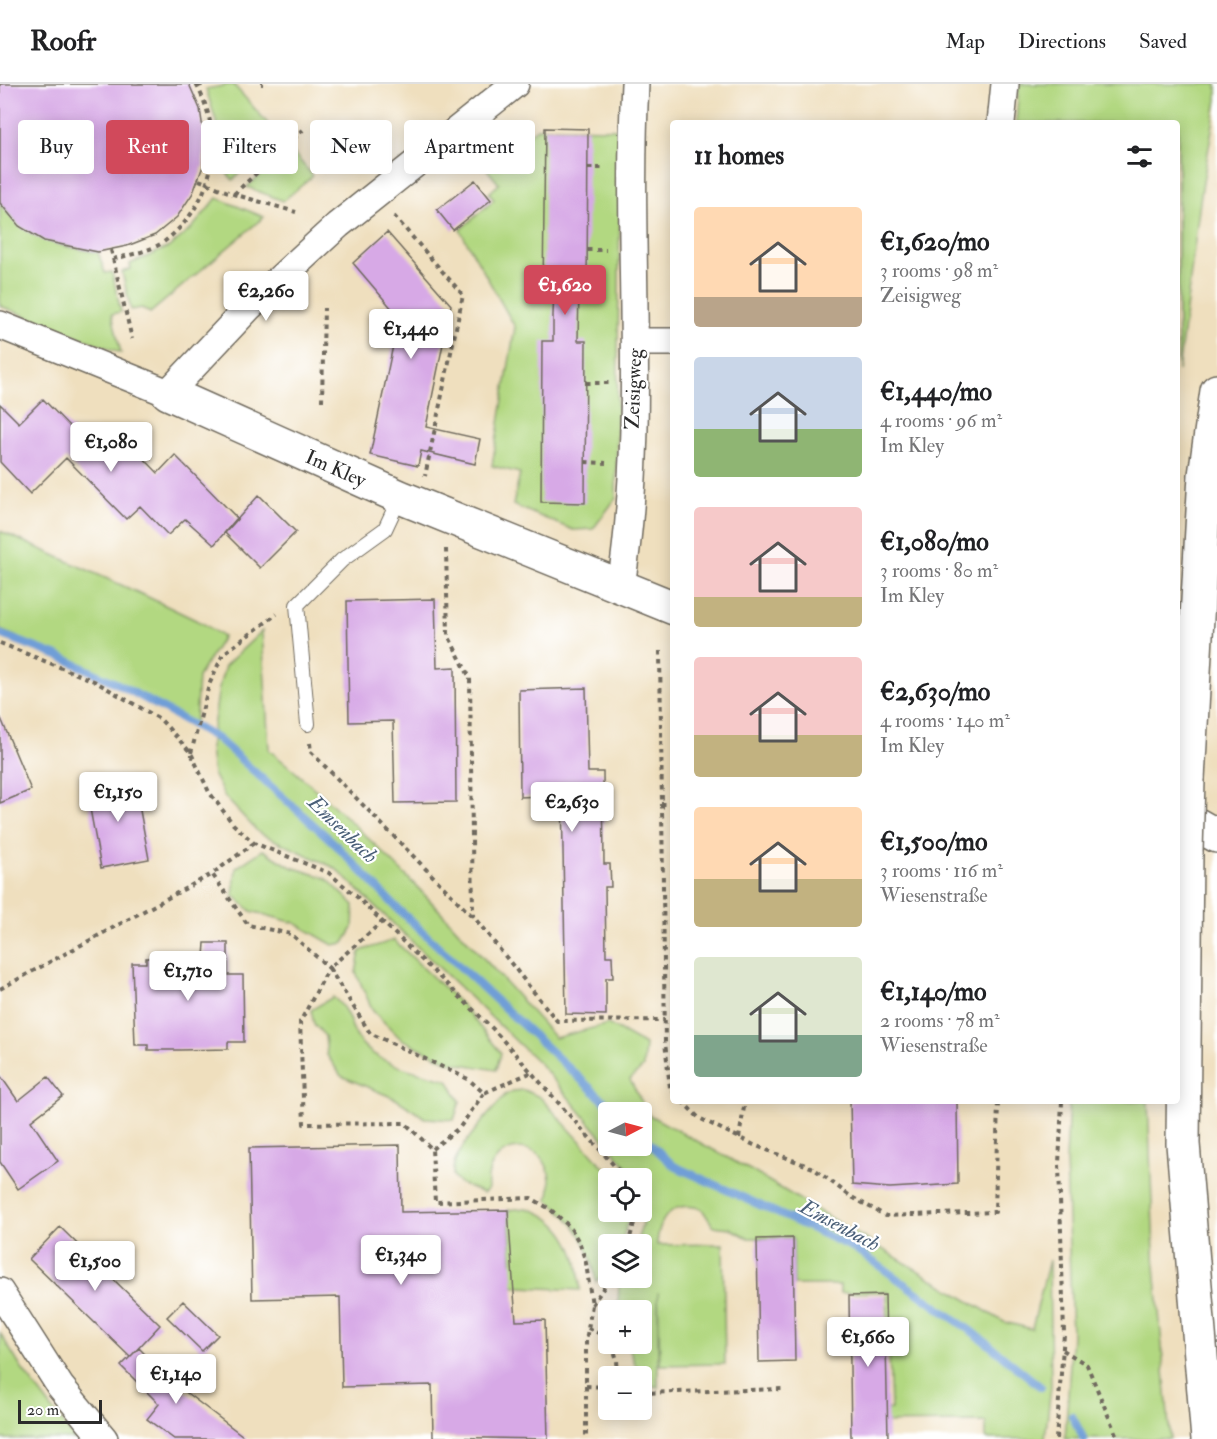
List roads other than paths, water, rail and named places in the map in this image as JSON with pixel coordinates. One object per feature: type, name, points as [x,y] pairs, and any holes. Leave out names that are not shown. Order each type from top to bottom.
[{"type":"main road","points":[[1208,1439],[1183,1144],[1188,779],[1205,475],[1217,391]]},
{"type":"main road","name":"Im Kley","points":[[168,393],[409,501],[670,606]]},
{"type":"main road","points":[[1180,815],[1217,836]]},
{"type":"street","points":[[168,393],[249,308],[338,225],[515,84]]},
{"type":"street","name":"Zeisigweg","points":[[621,586],[628,537],[635,342],[633,124],[635,84]]},
{"type":"street","points":[[1001,120],[1005,84]]},
{"type":"street","name":"Im Kley","points":[[0,325],[168,393]]},
{"type":"street","points":[[635,342],[670,342]]},
{"type":"street","points":[[0,1292],[60,1386],[104,1439]]},
{"type":"lane","points":[[308,724],[297,604],[342,560],[384,529],[409,501]]},
{"type":"waterway","name":"Emsenbach","points":[[0,634],[63,658],[118,684],[218,739],[333,842],[397,908],[605,1102]]},
{"type":"waterway","name":"Emsenbach","points":[[652,1145],[674,1166],[854,1248],[978,1336],[1041,1387]]},
{"type":"waterway","name":"Emsenbach","points":[[1072,1416],[1084,1439]]}]
